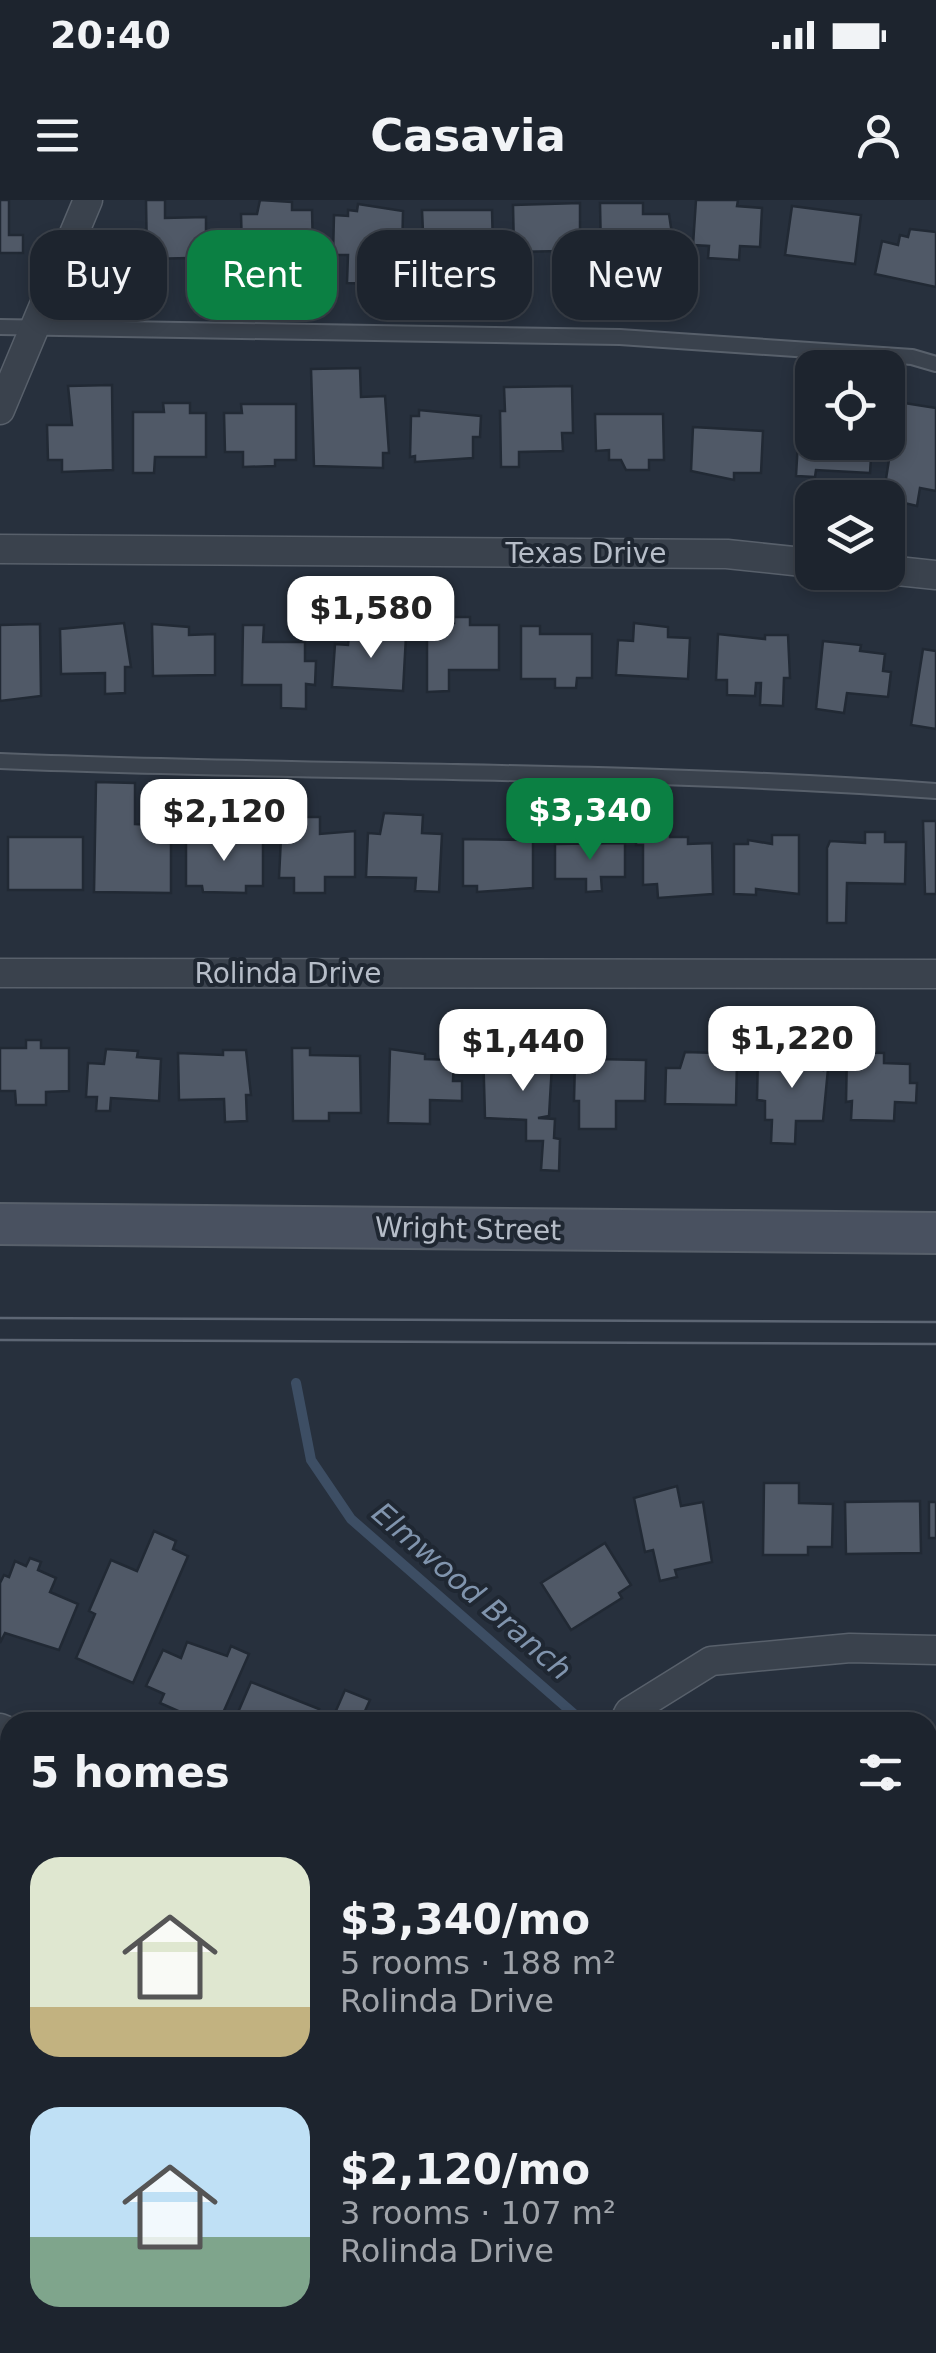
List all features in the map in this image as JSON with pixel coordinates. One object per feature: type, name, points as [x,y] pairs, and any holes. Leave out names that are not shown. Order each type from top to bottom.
[{"type":"street","points":[[0,410],[88,200]]},
{"type":"street","name":"Texas Drive","points":[[0,548],[727,554],[795,561]]},
{"type":"street","points":[[905,572],[936,575]]},
{"type":"street","name":"Rolinda Drive","points":[[0,973],[936,974]]},
{"type":"street","name":"Wright Street","points":[[0,1224],[936,1233]]},
{"type":"street","points":[[634,1712],[644,1701],[711,1661],[850,1648],[936,1650]]},
{"type":"lane","points":[[0,327],[620,337],[912,357],[936,364]]},
{"type":"lane","points":[[0,760],[237,770],[736,776],[936,791]]},
{"type":"building","points":[[0,200],[9,200],[9,235],[23,235],[23,253],[0,253]]},
{"type":"building","points":[[146,200],[165,200],[165,218],[206,217],[206,230],[187,230],[187,258],[167,259],[167,230],[147,230]]},
{"type":"building","points":[[260,200],[292,202],[292,210],[312,210],[312,230],[241,230],[241,214],[257,214]]},
{"type":"building","points":[[696,200],[738,200],[737,206],[762,208],[760,247],[740,246],[739,260],[708,258],[709,246],[698,245],[698,230],[694,230]]},
{"type":"building","points":[[580,203],[580,230],[552,230],[552,251],[532,252],[532,230],[514,230],[513,205]]},
{"type":"building","points":[[600,203],[643,203],[643,214],[669,214],[671,230],[601,230]]},
{"type":"building","points":[[358,204],[403,211],[403,230],[357,230],[357,283],[347,283],[348,255],[337,255],[334,215],[348,216],[348,210],[357,211]]},
{"type":"building","points":[[792,206],[861,215],[855,264],[785,255]]},
{"type":"building","points":[[422,210],[492,210],[493,230],[423,230]]},
{"type":"building","points":[[910,229],[936,232],[936,287],[875,274],[882,241],[898,245],[900,235],[908,237]]},
{"type":"building","points":[[360,368],[361,397],[385,396],[389,453],[383,453],[383,468],[314,466],[311,369]]},
{"type":"building","points":[[112,385],[113,470],[62,472],[62,460],[48,460],[47,425],[72,425],[68,386]]},
{"type":"building","points":[[572,386],[573,433],[562,433],[563,451],[519,452],[519,467],[501,467],[500,411],[505,411],[504,387]]},
{"type":"building","points":[[163,403],[190,403],[190,413],[206,413],[206,457],[155,457],[154,473],[133,473],[133,412],[164,412]]},
{"type":"building","points":[[905,403],[936,408],[936,491],[920,488],[917,506],[905,503],[905,480],[886,480],[889,460],[905,460]]},
{"type":"building","points":[[241,404],[296,404],[296,460],[275,460],[275,466],[243,467],[243,452],[225,452],[224,413],[242,413]]},
{"type":"building","points":[[419,410],[481,416],[480,437],[473,437],[473,458],[415,462],[415,456],[410,457],[411,416],[419,416]]},
{"type":"building","points":[[595,414],[663,414],[664,460],[649,460],[649,470],[626,470],[621,460],[609,460],[609,450],[596,451]]},
{"type":"building","points":[[693,427],[763,431],[761,473],[734,473],[734,480],[691,471]]},
{"type":"building","points":[[797,460],[871,460],[870,473],[816,470],[815,477],[796,476]]},
{"type":"building","points":[[454,617],[470,617],[470,625],[499,625],[499,670],[449,670],[449,691],[427,692],[427,623],[454,623]]},
{"type":"building","points":[[124,623],[131,667],[125,667],[125,693],[105,694],[105,673],[61,674],[60,629]]},
{"type":"building","points":[[634,623],[668,627],[668,637],[690,638],[688,679],[616,675],[618,640],[633,641]]},
{"type":"building","points":[[40,624],[41,696],[0,701],[0,625]]},
{"type":"building","points":[[152,624],[189,627],[189,635],[215,634],[215,675],[153,676]]},
{"type":"building","points":[[243,625],[264,625],[263,642],[305,642],[305,661],[316,661],[315,685],[306,684],[306,709],[281,708],[281,685],[242,685]]},
{"type":"building","points":[[521,626],[540,626],[540,634],[592,634],[592,678],[577,678],[576,688],[555,688],[555,679],[521,679]]},
{"type":"building","points":[[387,627],[386,635],[406,636],[403,691],[332,687],[335,644],[348,645],[349,636],[358,637],[358,629]]},
{"type":"building","points":[[718,634],[765,639],[765,635],[788,635],[790,678],[784,678],[783,706],[760,705],[761,683],[756,683],[755,696],[727,695],[727,680],[716,680]]},
{"type":"building","points":[[823,641],[861,645],[860,651],[885,654],[883,671],[891,672],[888,697],[847,693],[844,713],[816,709]]},
{"type":"building","points":[[923,649],[936,651],[936,729],[911,725]]},
{"type":"building","points":[[96,782],[135,783],[135,824],[155,825],[155,842],[171,843],[171,893],[94,892]]},
{"type":"building","points":[[638,799],[653,799],[653,820],[670,820],[670,837],[688,837],[688,844],[712,843],[713,894],[658,898],[657,884],[643,885],[643,845],[636,845]]},
{"type":"building","points":[[384,813],[423,815],[422,833],[442,834],[439,892],[415,891],[416,878],[366,877],[368,833],[380,834]]},
{"type":"building","points":[[282,817],[320,817],[320,834],[355,831],[355,877],[325,877],[325,893],[294,893],[294,878],[279,878]]},
{"type":"building","points":[[923,821],[936,821],[936,894],[925,894]]},
{"type":"building","points":[[865,832],[885,832],[885,842],[906,842],[905,884],[847,883],[846,923],[827,923],[827,848],[830,841],[865,843]]},
{"type":"building","points":[[772,835],[799,835],[799,894],[756,889],[756,895],[734,894],[734,844],[748,844],[748,840],[772,844]]},
{"type":"building","points":[[8,837],[83,837],[83,890],[8,890]]},
{"type":"building","points":[[186,837],[263,838],[263,886],[246,886],[246,893],[203,892],[202,886],[186,886]]},
{"type":"building","points":[[463,839],[533,840],[533,888],[477,892],[477,886],[463,886]]},
{"type":"building","points":[[625,843],[625,877],[601,877],[602,891],[586,892],[586,879],[555,879],[555,844]]},
{"type":"building","points":[[576,1020],[593,1020],[595,1059],[646,1060],[645,1101],[616,1101],[616,1129],[579,1129],[579,1101],[574,1101]]},
{"type":"building","points":[[26,1040],[41,1040],[41,1048],[69,1048],[69,1091],[46,1092],[46,1105],[16,1105],[15,1091],[0,1091],[0,1048],[26,1048]]},
{"type":"building","points":[[510,1044],[526,1044],[525,1050],[553,1047],[549,1116],[538,1118],[555,1119],[554,1138],[560,1139],[559,1171],[541,1170],[543,1141],[526,1141],[526,1120],[485,1118],[483,1048],[511,1048]]},
{"type":"building","points":[[292,1048],[310,1048],[310,1055],[360,1056],[361,1113],[329,1113],[329,1121],[293,1121]]},
{"type":"building","points":[[106,1049],[138,1051],[137,1057],[161,1059],[159,1101],[111,1098],[110,1111],[96,1111],[97,1097],[86,1097],[88,1063],[104,1064]]},
{"type":"building","points":[[390,1049],[425,1054],[425,1059],[454,1060],[453,1081],[462,1081],[462,1101],[430,1100],[430,1124],[388,1123]]},
{"type":"building","points":[[223,1050],[246,1050],[251,1095],[246,1095],[247,1121],[225,1122],[224,1099],[179,1100],[178,1053],[223,1055]]},
{"type":"building","points":[[803,1051],[824,1051],[824,1070],[828,1069],[823,1121],[796,1121],[795,1144],[771,1143],[772,1120],[765,1120],[765,1101],[757,1100],[758,1054],[803,1055]]},
{"type":"building","points":[[685,1052],[717,1053],[716,1061],[737,1061],[736,1105],[665,1104],[666,1068],[680,1068]]},
{"type":"building","points":[[847,1052],[884,1053],[884,1063],[910,1064],[910,1083],[917,1083],[916,1103],[895,1102],[894,1121],[851,1120],[852,1101],[846,1102]]},
{"type":"building","points":[[764,1483],[799,1483],[799,1503],[833,1504],[832,1547],[808,1547],[808,1555],[763,1555]]},
{"type":"building","points":[[677,1486],[681,1506],[703,1502],[712,1562],[675,1570],[677,1577],[660,1581],[653,1550],[645,1552],[634,1498]]},
{"type":"building","points":[[920,1501],[921,1553],[846,1554],[845,1502]]},
{"type":"building","points":[[929,1502],[936,1502],[936,1538],[929,1538]]},
{"type":"building","points":[[154,1531],[176,1541],[173,1549],[188,1556],[133,1683],[76,1658],[95,1614],[89,1611],[111,1560],[137,1571]]},
{"type":"building","points":[[605,1543],[631,1585],[619,1593],[622,1598],[571,1630],[541,1583]]},
{"type":"building","points":[[30,1558],[41,1562],[38,1570],[56,1578],[50,1592],[78,1604],[59,1650],[5,1633],[0,1643],[0,1583],[4,1575],[9,1577],[15,1561],[26,1566]]},
{"type":"building","points":[[187,1642],[227,1656],[231,1646],[249,1654],[223,1712],[180,1712],[160,1703],[164,1694],[146,1686],[163,1650],[181,1658]]},
{"type":"building","points":[[251,1682],[319,1709],[318,1712],[238,1712]]},
{"type":"building","points":[[345,1690],[370,1700],[365,1712],[335,1712]]},
{"type":"waterway","name":"Elmwood Branch","points":[[296,1383],[311,1460],[351,1519],[572,1712]]},
{"type":"tram line","points":[[0,1318],[936,1322]]},
{"type":"tram line","points":[[0,1340],[936,1344]]}]
